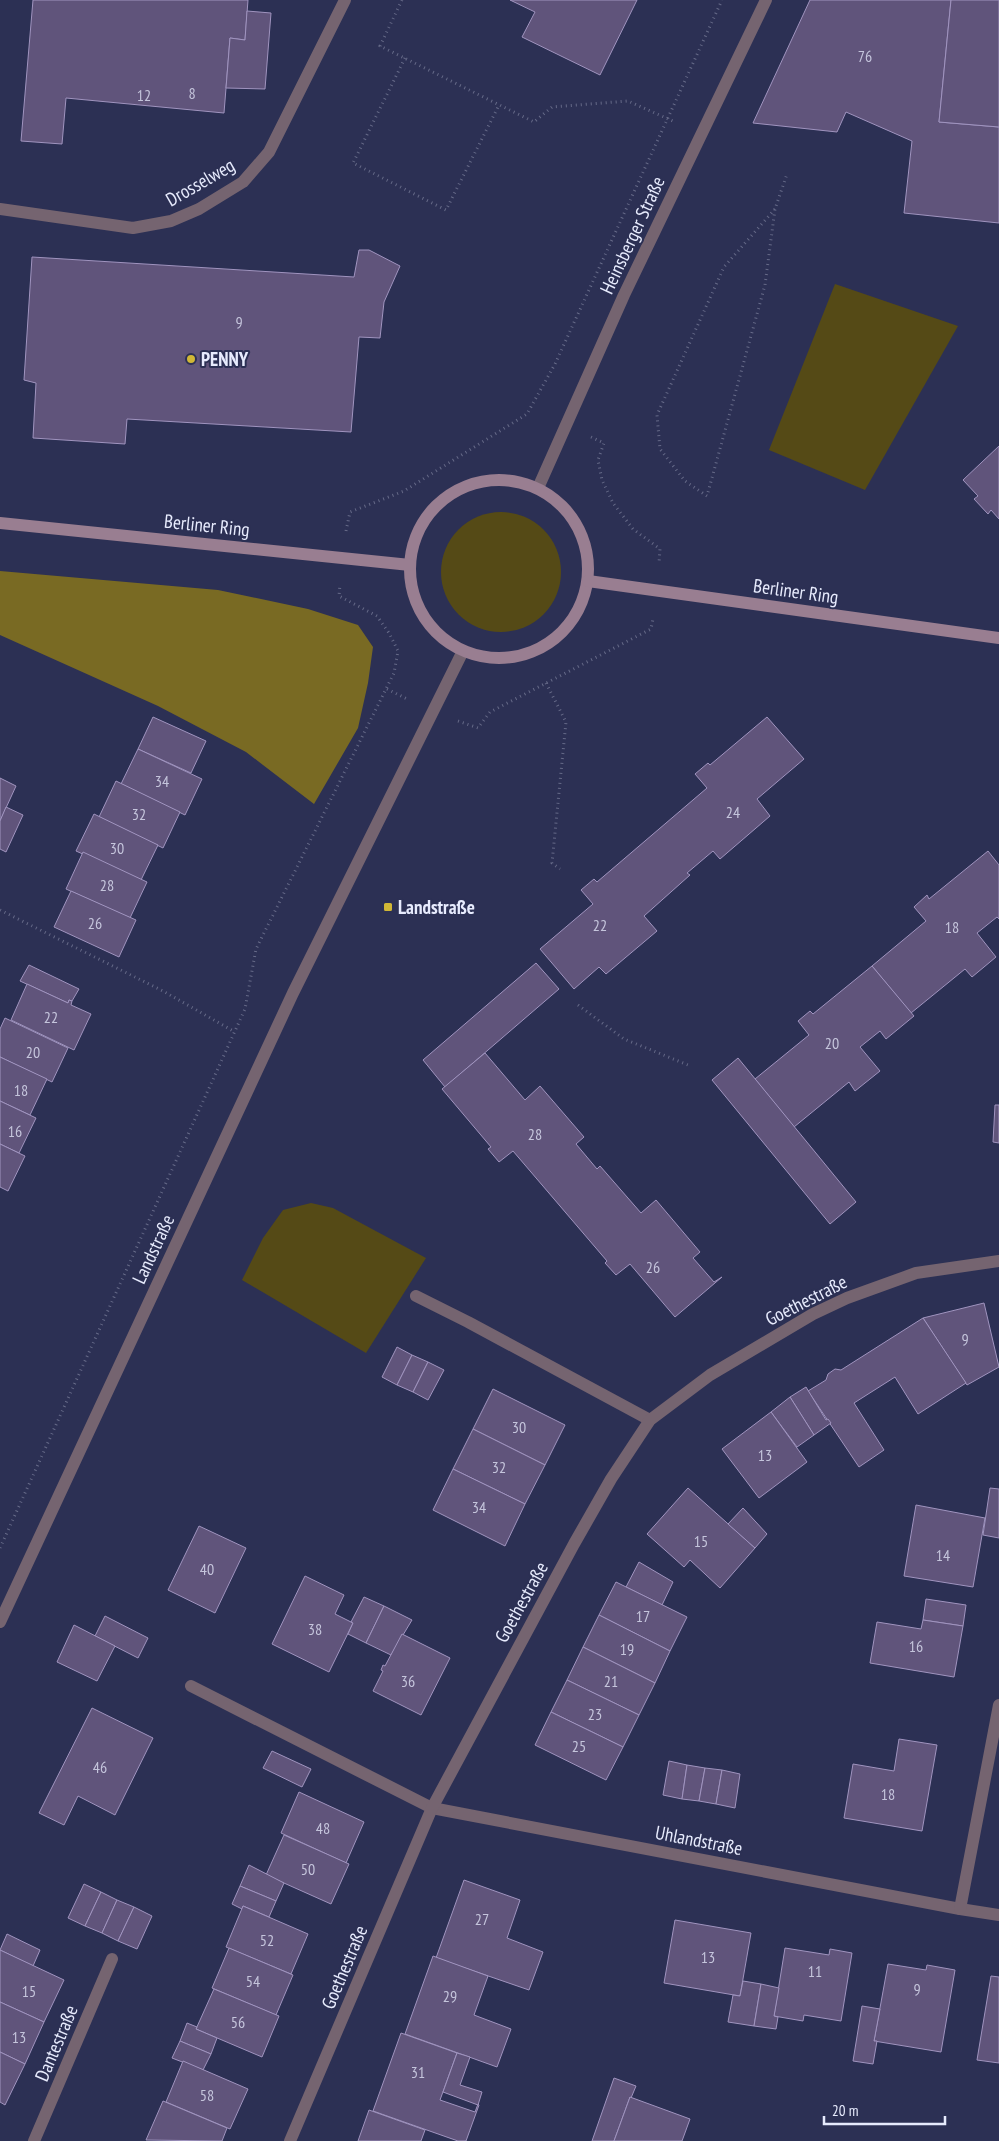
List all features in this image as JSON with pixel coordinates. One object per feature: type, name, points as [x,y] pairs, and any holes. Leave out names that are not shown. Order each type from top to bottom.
[{"type":"main road","points":[[510,480],[538,488],[561,504],[578,526],[587,553],[588,581],[580,607],[565,630],[543,647],[518,656],[490,658],[464,651],[441,636],[423,616],[413,591],[410,565],[416,536],[431,511],[453,492],[480,482],[510,480]]},
{"type":"main road","name":"Berliner Ring","points":[[0,523],[410,565]]},
{"type":"main road","name":"Berliner Ring","points":[[588,581],[999,638]]},
{"type":"street","name":"Drosselweg","points":[[0,209],[133,228],[171,221],[199,209],[243,182],[269,152],[346,0]]},
{"type":"street","name":"Heinsberger Straße","points":[[538,488],[624,295],[766,0]]},
{"type":"street","name":"Landstraße","points":[[0,1622],[293,993],[464,651]]},
{"type":"street","name":"Goethestraße","points":[[290,2141],[432,1808],[574,1544],[611,1479],[650,1420],[710,1375],[813,1314],[847,1298],[916,1273],[999,1262]]},
{"type":"street","points":[[416,1296],[650,1420]]},
{"type":"street","points":[[191,1686],[432,1808]]},
{"type":"street","points":[[960,1909],[999,1705]]},
{"type":"street","name":"Uhlandstraße","points":[[432,1808],[999,1915]]},
{"type":"street","name":"Dantestraße","points":[[34,2141],[112,1959]]},
{"type":"path","points":[[402,0],[380,46],[534,122],[552,107],[628,101],[701,135]]},
{"type":"path","points":[[0,1548],[245,1009],[256,949],[394,673],[398,652],[389,633],[377,616],[339,596],[341,557],[350,512],[404,491],[527,414],[555,364],[722,0]]},
{"type":"path","points":[[405,58],[353,163],[446,210],[499,105]]},
{"type":"path","points":[[775,209],[724,267],[657,415],[660,449],[685,481],[708,496],[766,285],[775,209],[787,174]]},
{"type":"path","points":[[546,684],[566,722],[552,863],[560,869]]},
{"type":"path","points":[[0,910],[163,991],[235,1032]]},
{"type":"path","points":[[578,1005],[624,1040],[688,1065]]},
{"type":"shaded area","points":[[835,284],[958,326],[865,490],[769,450]]},
{"type":"shaded area","points":[[501,512],[513,513],[524,517],[534,522],[543,530],[551,539],[556,549],[560,560],[560,584],[556,595],[551,605],[543,614],[534,622],[524,627],[513,631],[501,632],[489,631],[478,627],[468,622],[459,614],[451,605],[446,595],[442,584],[441,572],[442,560],[446,549],[451,539],[459,530],[468,522],[478,517],[489,513]]},
{"type":"shaded area","points":[[0,571],[218,590],[308,609],[358,625],[373,647],[368,683],[358,728],[314,804],[246,752],[158,706],[0,635]]},
{"type":"shaded area","points":[[311,1203],[333,1208],[426,1258],[366,1353],[242,1280],[263,1238],[283,1210]]},
{"type":"building","points":[[33,0],[248,0],[245,40],[230,38],[224,113],[66,98],[62,144],[21,141]]},
{"type":"building","points":[[510,0],[637,0],[600,75],[522,37],[535,12]]},
{"type":"building","points":[[810,0],[951,0],[939,122],[999,127],[999,223],[904,213],[912,141],[846,112],[837,132],[753,123]]},
{"type":"building","points":[[951,0],[999,0],[999,127],[939,122]]},
{"type":"building","points":[[247,11],[271,13],[265,89],[226,88],[230,38],[245,40]]},
{"type":"building","name":"PENNY","points":[[359,250],[369,250],[400,266],[384,302],[380,338],[359,337],[351,432],[127,419],[125,444],[33,438],[36,383],[24,380],[32,257],[354,277]]},
{"type":"building","points":[[999,446],[999,519],[991,510],[988,514],[974,499],[978,496],[963,480]]},
{"type":"building","points":[[153,717],[206,741],[191,773],[138,749]]},
{"type":"building","points":[[767,717],[804,759],[757,799],[770,816],[720,859],[713,851],[687,873],[690,875],[644,916],[657,931],[606,974],[599,967],[574,989],[540,949],[593,904],[581,890],[594,879],[597,882],[707,788],[695,774],[708,763],[710,765]]},
{"type":"building","points":[[138,749],[202,779],[185,815],[121,784]]},
{"type":"building","points":[[0,778],[16,786],[0,821]]},
{"type":"building","points":[[116,781],[180,812],[163,848],[99,817]]},
{"type":"building","points":[[6,807],[23,815],[6,852],[0,849],[0,821]]},
{"type":"building","points":[[94,814],[158,845],[141,880],[76,851]]},
{"type":"building","points":[[988,851],[999,865],[999,919],[997,917],[977,933],[996,957],[972,977],[965,969],[911,1013],[872,966],[926,921],[914,907],[927,895],[929,899]]},
{"type":"building","points":[[83,852],[147,882],[130,918],[66,889]]},
{"type":"building","points":[[71,891],[136,920],[119,957],[54,927]]},
{"type":"building","points":[[536,963],[559,989],[445,1087],[423,1060]]},
{"type":"building","points":[[29,965],[79,989],[72,1001],[69,1000],[68,1003],[20,981]]},
{"type":"building","points":[[872,966],[914,1016],[886,1039],[880,1031],[860,1047],[880,1071],[855,1091],[849,1082],[794,1127],[755,1079],[809,1035],[798,1021],[810,1011],[813,1014]]},
{"type":"building","points":[[27,984],[68,1003],[69,1000],[72,1001],[71,1005],[91,1014],[74,1050],[11,1020]]},
{"type":"building","points":[[5,1018],[68,1048],[52,1082],[0,1057],[0,1029]]},
{"type":"building","points":[[485,1053],[525,1100],[540,1086],[584,1137],[576,1144],[597,1169],[600,1166],[641,1213],[656,1200],[700,1252],[693,1258],[714,1282],[722,1277],[675,1317],[630,1264],[616,1275],[605,1263],[607,1261],[513,1151],[499,1162],[488,1149],[491,1147],[442,1089]]},
{"type":"building","points":[[0,1057],[47,1079],[30,1115],[0,1101]]},
{"type":"building","points":[[738,1058],[856,1202],[830,1224],[712,1080]]},
{"type":"building","points":[[0,1101],[36,1118],[19,1153],[0,1144]]},
{"type":"building","points":[[995,1105],[999,1105],[999,1143],[993,1142]]},
{"type":"building","points":[[0,1144],[25,1156],[8,1191],[0,1187]]},
{"type":"building","points":[[984,1303],[999,1367],[967,1385],[923,1318]]},
{"type":"building","points":[[923,1318],[966,1383],[918,1414],[895,1377],[854,1403],[884,1450],[859,1467],[808,1391],[826,1380],[828,1374],[835,1369],[841,1370]]},
{"type":"building","points":[[397,1347],[412,1355],[397,1385],[382,1377]]},
{"type":"building","points":[[412,1355],[428,1362],[413,1392],[397,1385]]},
{"type":"building","points":[[428,1362],[444,1370],[428,1400],[413,1392]]},
{"type":"building","points":[[806,1387],[826,1420],[828,1419],[831,1423],[814,1435],[790,1397]]},
{"type":"building","points":[[493,1389],[565,1425],[545,1465],[473,1429]]},
{"type":"building","points":[[790,1397],[814,1435],[797,1447],[771,1412]]},
{"type":"building","points":[[771,1412],[807,1462],[759,1498],[722,1449]]},
{"type":"building","points":[[473,1429],[545,1465],[525,1504],[453,1469]]},
{"type":"building","points":[[453,1469],[525,1504],[505,1546],[433,1510]]},
{"type":"building","points":[[688,1488],[755,1548],[720,1588],[690,1560],[684,1567],[647,1534]]},
{"type":"building","points":[[990,1488],[999,1489],[999,1538],[983,1535]]},
{"type":"building","points":[[916,1505],[985,1518],[973,1587],[904,1576]]},
{"type":"building","points":[[743,1508],[767,1534],[755,1548],[728,1524]]},
{"type":"building","points":[[199,1526],[246,1548],[215,1613],[168,1590]]},
{"type":"building","points":[[639,1562],[673,1582],[662,1605],[626,1587]]},
{"type":"building","points":[[305,1576],[344,1595],[335,1614],[353,1623],[329,1672],[272,1644]]},
{"type":"building","points":[[616,1582],[687,1617],[670,1651],[599,1615]]},
{"type":"building","points":[[364,1597],[384,1606],[366,1643],[348,1634],[353,1623],[351,1622]]},
{"type":"building","points":[[926,1599],[966,1605],[963,1626],[923,1620]]},
{"type":"building","points":[[384,1606],[412,1620],[391,1655],[366,1643]]},
{"type":"building","points":[[599,1615],[670,1651],[655,1683],[583,1647]]},
{"type":"building","points":[[105,1616],[148,1638],[138,1658],[95,1636]]},
{"type":"building","points":[[923,1620],[963,1626],[954,1677],[870,1663],[877,1622],[921,1629]]},
{"type":"building","points":[[74,1625],[115,1646],[97,1681],[57,1662]]},
{"type":"building","points":[[402,1634],[450,1658],[421,1715],[373,1691],[383,1671],[381,1670],[383,1665],[385,1666]]},
{"type":"building","points":[[583,1647],[655,1683],[639,1715],[567,1680]]},
{"type":"building","points":[[567,1680],[639,1715],[623,1747],[551,1712]]},
{"type":"building","points":[[92,1708],[153,1738],[115,1815],[78,1796],[64,1825],[39,1813]]},
{"type":"building","points":[[551,1712],[623,1747],[606,1780],[535,1745]]},
{"type":"building","points":[[899,1739],[937,1745],[922,1831],[844,1818],[853,1764],[894,1771]]},
{"type":"building","points":[[272,1751],[311,1769],[302,1787],[263,1768]]},
{"type":"building","points":[[669,1761],[687,1765],[682,1799],[663,1795]]},
{"type":"building","points":[[687,1765],[705,1768],[699,1801],[682,1799]]},
{"type":"building","points":[[705,1768],[722,1770],[716,1804],[699,1801]]},
{"type":"building","points":[[722,1770],[740,1774],[735,1808],[716,1804]]},
{"type":"building","points":[[299,1792],[364,1822],[346,1863],[281,1833]]},
{"type":"building","points":[[284,1835],[349,1864],[331,1904],[266,1875]]},
{"type":"building","points":[[249,1865],[284,1883],[276,1901],[240,1886]]},
{"type":"building","points":[[464,1880],[520,1900],[507,1938],[543,1952],[529,1990],[436,1958]]},
{"type":"building","points":[[84,1884],[101,1892],[85,1926],[68,1918]]},
{"type":"building","points":[[240,1886],[276,1901],[269,1917],[243,1906],[242,1909],[232,1904]]},
{"type":"building","points":[[101,1892],[117,1900],[102,1933],[85,1926]]},
{"type":"building","points":[[117,1900],[134,1907],[118,1941],[102,1933]]},
{"type":"building","points":[[243,1906],[308,1934],[291,1974],[226,1947]]},
{"type":"building","points":[[134,1907],[152,1916],[137,1949],[118,1941]]},
{"type":"building","points":[[675,1920],[751,1933],[740,1996],[664,1983]]},
{"type":"building","points":[[7,1934],[40,1950],[33,1966],[0,1950]]},
{"type":"building","points":[[229,1948],[293,1975],[276,2015],[212,1988]]},
{"type":"building","points":[[785,1948],[829,1955],[830,1949],[852,1953],[841,2021],[804,2015],[803,2021],[774,2016]]},
{"type":"building","points":[[0,1950],[64,1980],[44,2022],[0,2002]]},
{"type":"building","points":[[433,1956],[488,1976],[474,2015],[511,2029],[497,2067],[405,2034]]},
{"type":"building","points":[[888,1964],[926,1970],[927,1965],[955,1970],[941,2052],[874,2041]]},
{"type":"building","points":[[991,1976],[999,1977],[999,2063],[977,2060]]},
{"type":"building","points":[[743,1981],[761,1984],[754,2026],[728,2022],[733,1995],[740,1996]]},
{"type":"building","points":[[761,1984],[779,1988],[774,2016],[778,2017],[776,2029],[754,2026]]},
{"type":"building","points":[[214,1989],[279,2016],[262,2057],[196,2029]]},
{"type":"building","points":[[0,2002],[44,2022],[25,2064],[0,2052]]},
{"type":"building","points":[[862,2006],[880,2009],[874,2041],[877,2041],[873,2064],[853,2061]]},
{"type":"building","points":[[187,2023],[217,2038],[211,2054],[180,2041]]},
{"type":"building","points":[[401,2033],[457,2053],[440,2100],[475,2112],[479,2105],[466,2141],[458,2141],[373,2111]]},
{"type":"building","points":[[180,2041],[211,2054],[203,2070],[172,2058]]},
{"type":"building","points":[[0,2052],[25,2064],[5,2105],[0,2102]]},
{"type":"building","points":[[457,2053],[470,2057],[460,2085],[482,2092],[478,2105],[443,2092]]},
{"type":"building","points":[[183,2061],[248,2089],[230,2129],[166,2102]]},
{"type":"building","points":[[614,2078],[636,2086],[614,2141],[592,2141]]},
{"type":"building","points":[[630,2097],[690,2119],[682,2141],[614,2141]]},
{"type":"building","points":[[163,2101],[227,2128],[222,2141],[146,2140]]},
{"type":"building","points":[[369,2110],[425,2130],[421,2141],[358,2141]]},
{"type":"place","name":"PENNY","points":[[191,359]]},
{"type":"place","name":"Landstraße","points":[[388,907]]}]
